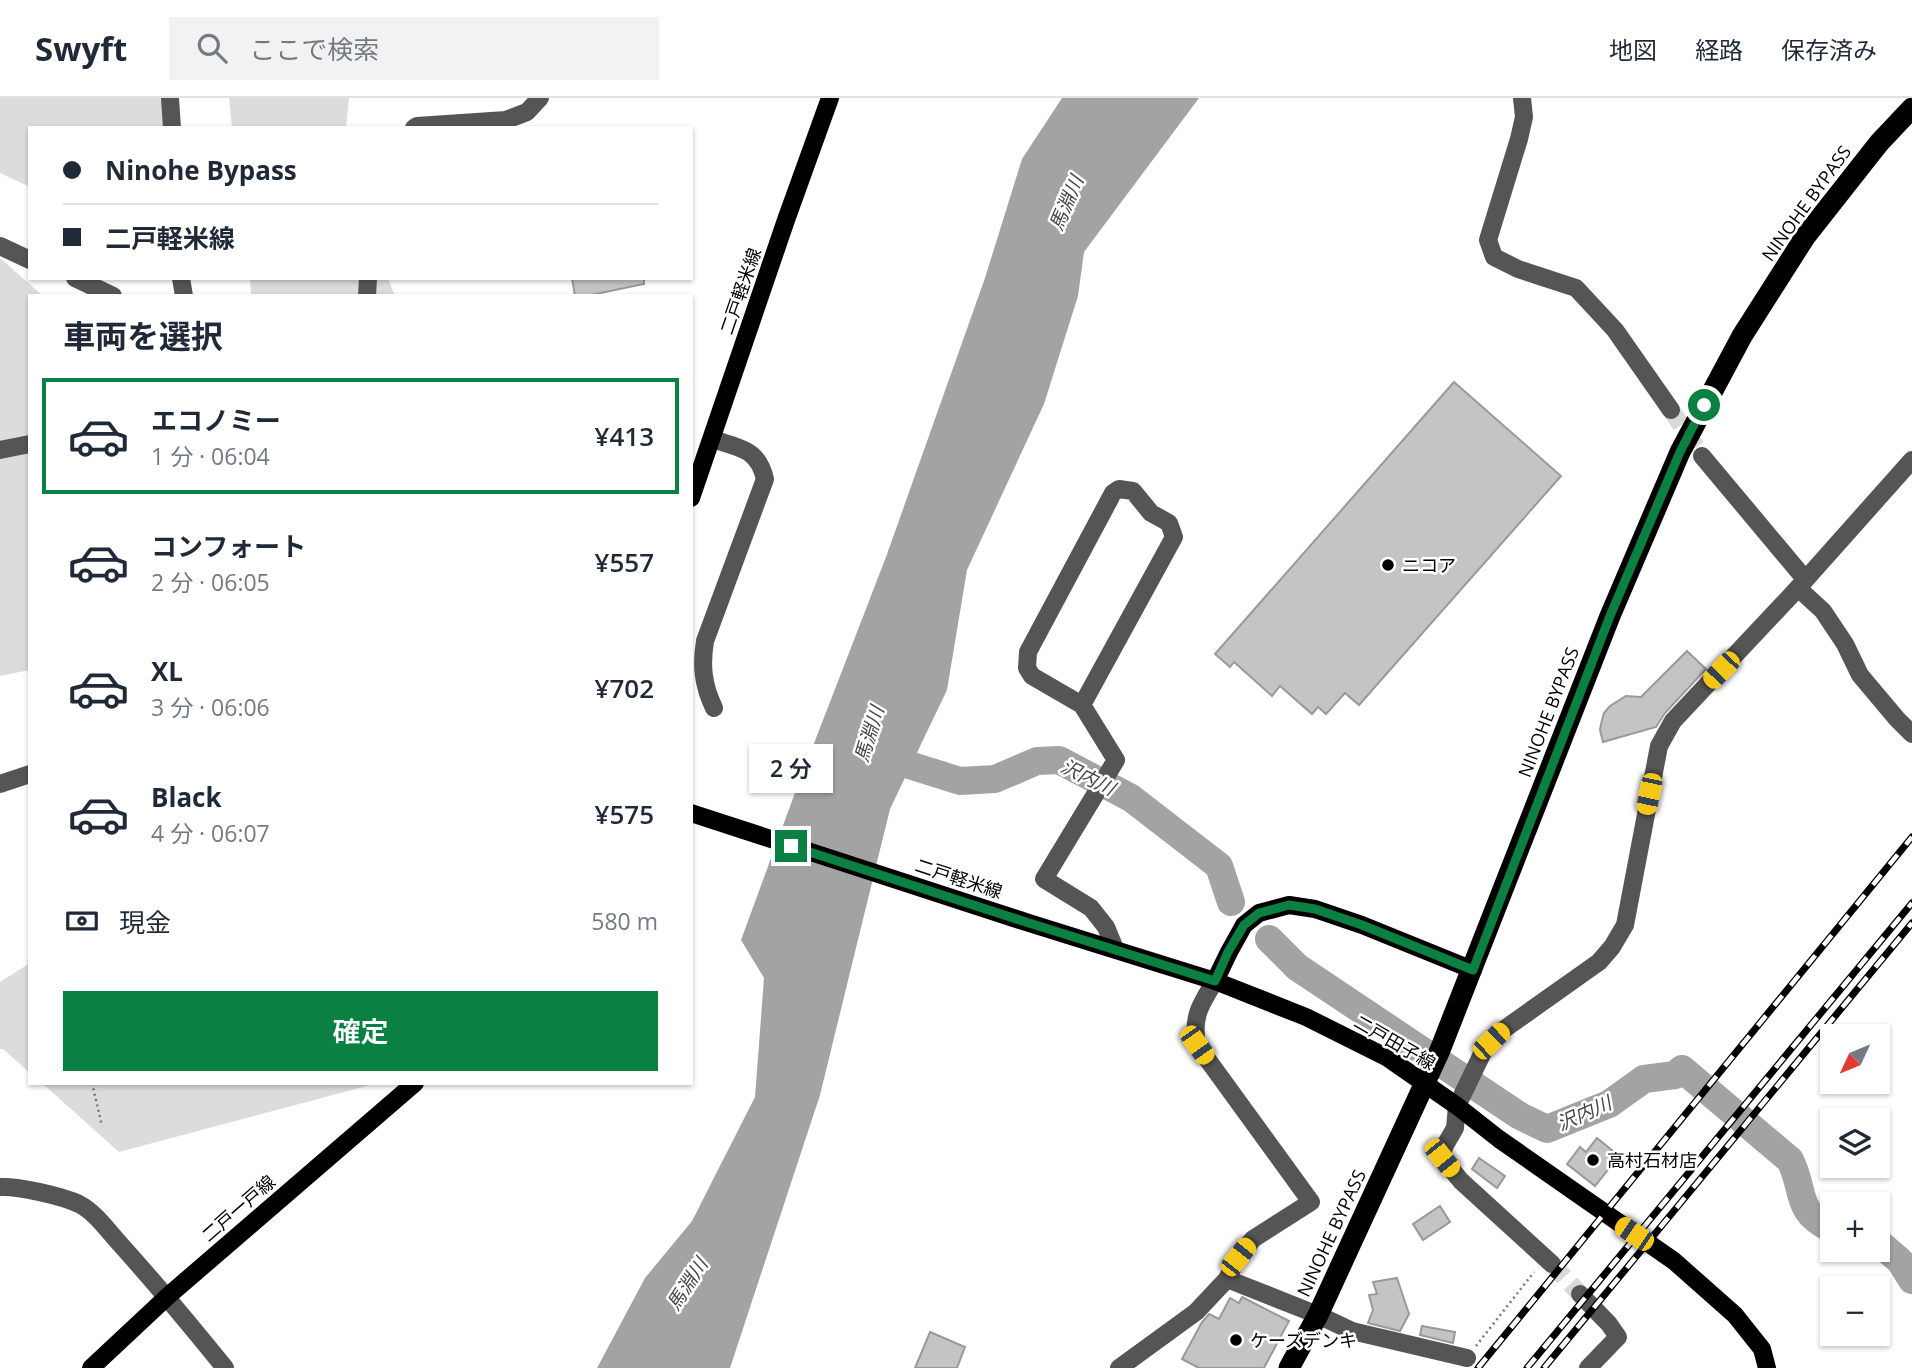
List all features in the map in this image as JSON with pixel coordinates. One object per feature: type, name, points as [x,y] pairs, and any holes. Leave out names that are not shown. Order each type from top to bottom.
[{"type":"highway","name":"NINOHE BYPASS","points":[[1289,1368],[1318,1315],[1418,1102],[1473,970],[1610,616],[1680,452],[1742,335],[1805,237],[1879,143],[1912,108]]},
{"type":"main road","name":"二戸軽米線","points":[[693,493],[830,98]]},
{"type":"main road","name":"二戸軽米線","points":[[693,814],[1215,981]]},
{"type":"main road","points":[[1215,981],[1244,925],[1259,913],[1289,905],[1315,909],[1362,925],[1473,970]]},
{"type":"main road","name":"二戸田子線","points":[[1215,981],[1306,1017],[1388,1058],[1457,1106],[1499,1139],[1674,1261],[1735,1315],[1762,1349],[1767,1368]]},
{"type":"main road","name":"二戸一戸線","points":[[91,1368],[168,1296],[413,1085]]},
{"type":"street","points":[[170,98],[172,126]]},
{"type":"street","points":[[416,126],[506,120],[527,112],[540,98]]},
{"type":"street","points":[[1522,98],[1524,117],[1519,139],[1488,240],[1494,257],[1518,269],[1576,288],[1615,330],[1671,410]]},
{"type":"street","points":[[0,246],[28,259]]},
{"type":"street","points":[[79,280],[109,294]]},
{"type":"street","points":[[712,439],[749,451],[763,467],[765,479],[705,641],[702,657],[703,678],[714,708]]},
{"type":"street","points":[[0,450],[28,444]]},
{"type":"street","points":[[1702,456],[1823,611],[1845,644],[1860,675],[1912,734]]},
{"type":"street","points":[[1548,1261],[1461,1181],[1442,1158],[1444,1147],[1455,1128],[1457,1106],[1491,1041],[1599,962],[1625,925],[1659,746],[1673,721],[1912,460]]},
{"type":"street","points":[[1082,705],[1174,537],[1169,523],[1151,513],[1133,491],[1119,489],[1113,493],[1028,652],[1027,668],[1032,676],[1082,705],[1116,760],[1044,879],[1091,908],[1106,927],[1115,949]]},
{"type":"street","points":[[0,785],[28,776]]},
{"type":"street","points":[[1118,1368],[1196,1312],[1227,1279],[1252,1238],[1311,1202],[1197,1045],[1195,1030],[1198,1009],[1215,981]]},
{"type":"street","points":[[0,1187],[9,1186],[79,1204],[94,1216],[168,1296],[225,1368]]},
{"type":"street","points":[[1227,1279],[1352,1331],[1467,1358]]},
{"type":"street","points":[[1580,1294],[1618,1337],[1588,1368]]},
{"type":"path","points":[[92,1085],[102,1126]]},
{"type":"path","points":[[1467,1358],[1548,1261]]},
{"type":"shaded area","points":[[0,98],[164,98],[170,126],[28,126],[28,186],[0,173]]},
{"type":"shaded area","points":[[229,98],[349,98],[346,126],[232,126]]},
{"type":"shaded area","points":[[0,258],[41,294],[28,294],[28,670],[0,676]]},
{"type":"shaded area","points":[[250,280],[389,280],[394,294],[251,294]]},
{"type":"shaded area","points":[[28,964],[28,1071],[0,1049],[0,982]]},
{"type":"shaded area","points":[[44,1085],[368,1085],[367,1086],[119,1152]]},
{"type":"water","name":"馬淵川","points":[[1062,98],[1199,98],[1084,252],[1078,296],[1044,404],[967,570],[947,690],[890,809],[820,1095],[730,1368],[597,1368],[645,1278],[692,1221],[755,1097],[764,978],[741,940],[886,557],[985,278],[1022,159]]},
{"type":"building","points":[[572,280],[644,280],[644,284],[596,294],[575,294]]},
{"type":"building","name":"ニコア","points":[[1454,382],[1561,476],[1359,705],[1345,693],[1326,714],[1318,707],[1312,714],[1280,686],[1272,696],[1234,662],[1230,667],[1215,654]]},
{"type":"building","points":[[1687,651],[1706,669],[1665,713],[1656,727],[1603,742],[1601,724],[1604,713],[1610,706],[1626,696],[1641,697]]},
{"type":"building","name":"高村石材店","points":[[1597,1138],[1619,1156],[1595,1186],[1567,1164],[1580,1147],[1586,1152]]},
{"type":"building","points":[[1479,1158],[1505,1176],[1497,1188],[1472,1169]]},
{"type":"building","points":[[1440,1206],[1450,1222],[1423,1240],[1413,1224]]},
{"type":"building","points":[[1397,1278],[1409,1314],[1400,1331],[1368,1323],[1373,1310],[1369,1295],[1377,1294],[1373,1282]]},
{"type":"building","name":"ケーズデンキ","points":[[1242,1297],[1289,1321],[1264,1368],[1199,1368],[1182,1359],[1209,1314],[1219,1319],[1230,1298],[1239,1303]]},
{"type":"building","points":[[1422,1326],[1455,1332],[1453,1343],[1420,1335]]},
{"type":"building","points":[[930,1332],[965,1347],[957,1368],[915,1368]]},
{"type":"waterway","name":"沢内川","points":[[874,754],[960,781],[995,779],[1037,761],[1059,760],[1131,798],[1219,866],[1231,902]]},
{"type":"waterway","name":"沢内川","points":[[1269,939],[1297,967],[1520,1116],[1547,1129],[1609,1104],[1644,1079],[1675,1075],[1682,1069],[1790,1160],[1806,1208],[1820,1222]]},
{"type":"waterway","name":"沢内川","points":[[1890,1252],[1900,1261],[1912,1280]]},
{"type":"tunnel","points":[[1671,410],[1702,456]]},
{"type":"tunnel","points":[[1552,1264],[1580,1294]]},
{"type":"railway","points":[[1478,1368],[1912,837]]},
{"type":"railway","points":[[1527,1368],[1912,903]]},
{"type":"railway","points":[[1544,1368],[1912,923]]},
{"type":"place","name":"ニコア","points":[[1388,565]]},
{"type":"place","name":"高村石材店","points":[[1593,1160]]},
{"type":"place","name":"ケーズデンキ","points":[[1236,1340]]},
{"type":"route","points":[[791,846],[1215,981],[1244,925],[1259,913],[1289,905],[1315,909],[1362,925],[1473,970],[1610,616],[1680,452],[1704,405]]}]
